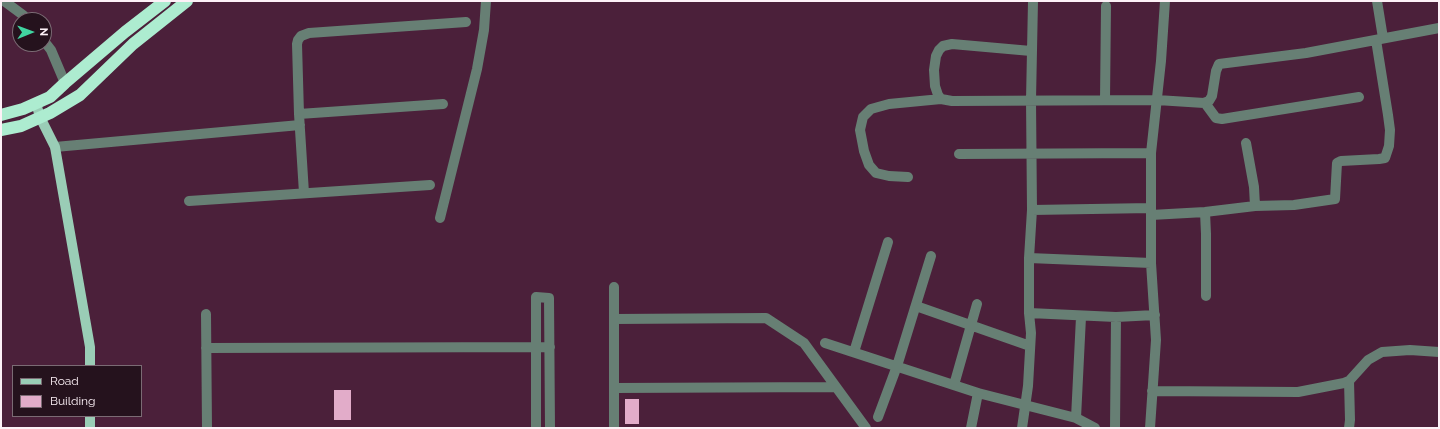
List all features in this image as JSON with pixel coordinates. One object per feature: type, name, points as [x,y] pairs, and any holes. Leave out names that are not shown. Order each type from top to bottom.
[{"type":"highway","points":[[1,115],[23,109],[50,97],[65,82],[165,1]]},
{"type":"highway","points":[[1,130],[21,126],[50,113],[80,95],[133,44],[187,1]]},
{"type":"main road","points":[[36,103],[40,117],[56,147],[90,347],[90,365]]},
{"type":"main road","points":[[90,417],[90,428]]},
{"type":"street","points":[[4,1],[19,12]]},
{"type":"street","points":[[440,218],[477,69],[484,30],[486,1]]},
{"type":"street","points":[[1022,428],[1028,386],[1031,333],[1029,313],[1029,258],[1032,210],[1031,100],[1033,1]]},
{"type":"street","points":[[1150,428],[1156,340],[1151,263],[1151,153],[1165,1]]},
{"type":"street","points":[[1032,210],[1205,212],[1255,206],[1294,205],[1335,199],[1337,162],[1385,158],[1389,146],[1390,130],[1377,1]]},
{"type":"street","points":[[1105,100],[1106,6]]},
{"type":"street","points":[[304,193],[299,114],[297,44],[301,36],[309,33],[466,22]]},
{"type":"street","points":[[908,177],[889,176],[876,173],[869,165],[864,151],[860,130],[863,117],[871,109],[889,104],[941,99],[952,101],[1157,100],[1205,103],[1209,101],[1212,96],[1216,71],[1220,64],[1306,53],[1439,28]]},
{"type":"street","points":[[941,99],[935,86],[934,70],[936,56],[943,46],[952,44],[1032,50]]},
{"type":"street","points":[[52,52],[65,82]]},
{"type":"street","points":[[1205,103],[1216,118],[1222,119],[1359,97]]},
{"type":"street","points":[[299,114],[443,104]]},
{"type":"street","points":[[56,147],[300,125]]},
{"type":"street","points":[[1246,143],[1254,187],[1255,206]]},
{"type":"street","points":[[959,154],[1151,153]]},
{"type":"street","points":[[189,201],[430,185]]},
{"type":"street","points":[[1205,212],[1206,296]]},
{"type":"street","points":[[854,352],[888,242]]},
{"type":"street","points":[[878,417],[897,366],[931,256]]},
{"type":"street","points":[[1029,258],[1151,263]]},
{"type":"street","points":[[614,287],[614,428]]},
{"type":"street","points":[[536,428],[536,298],[549,298],[550,428]]},
{"type":"street","points":[[954,385],[977,304]]},
{"type":"street","points":[[916,306],[1030,346]]},
{"type":"street","points":[[1029,313],[1081,317],[1155,316]]},
{"type":"street","points":[[206,314],[207,428]]},
{"type":"street","points":[[1076,418],[1081,317]]},
{"type":"street","points":[[1114,428],[1116,317]]},
{"type":"street","points":[[614,319],[766,318],[804,343],[866,428]]},
{"type":"street","points":[[825,343],[978,393],[1076,418],[1095,428]]},
{"type":"street","points":[[206,348],[550,348]]},
{"type":"street","points":[[1152,392],[1298,392],[1349,381],[1368,360],[1382,352],[1410,350],[1439,352]]},
{"type":"street","points":[[1349,381],[1349,428]]},
{"type":"street","points":[[614,388],[836,387]]},
{"type":"street","points":[[971,428],[978,393]]},
{"type":"building","points":[[334,390],[351,390],[351,420],[334,420]]},
{"type":"building","points":[[625,399],[639,399],[639,424],[625,424]]}]
